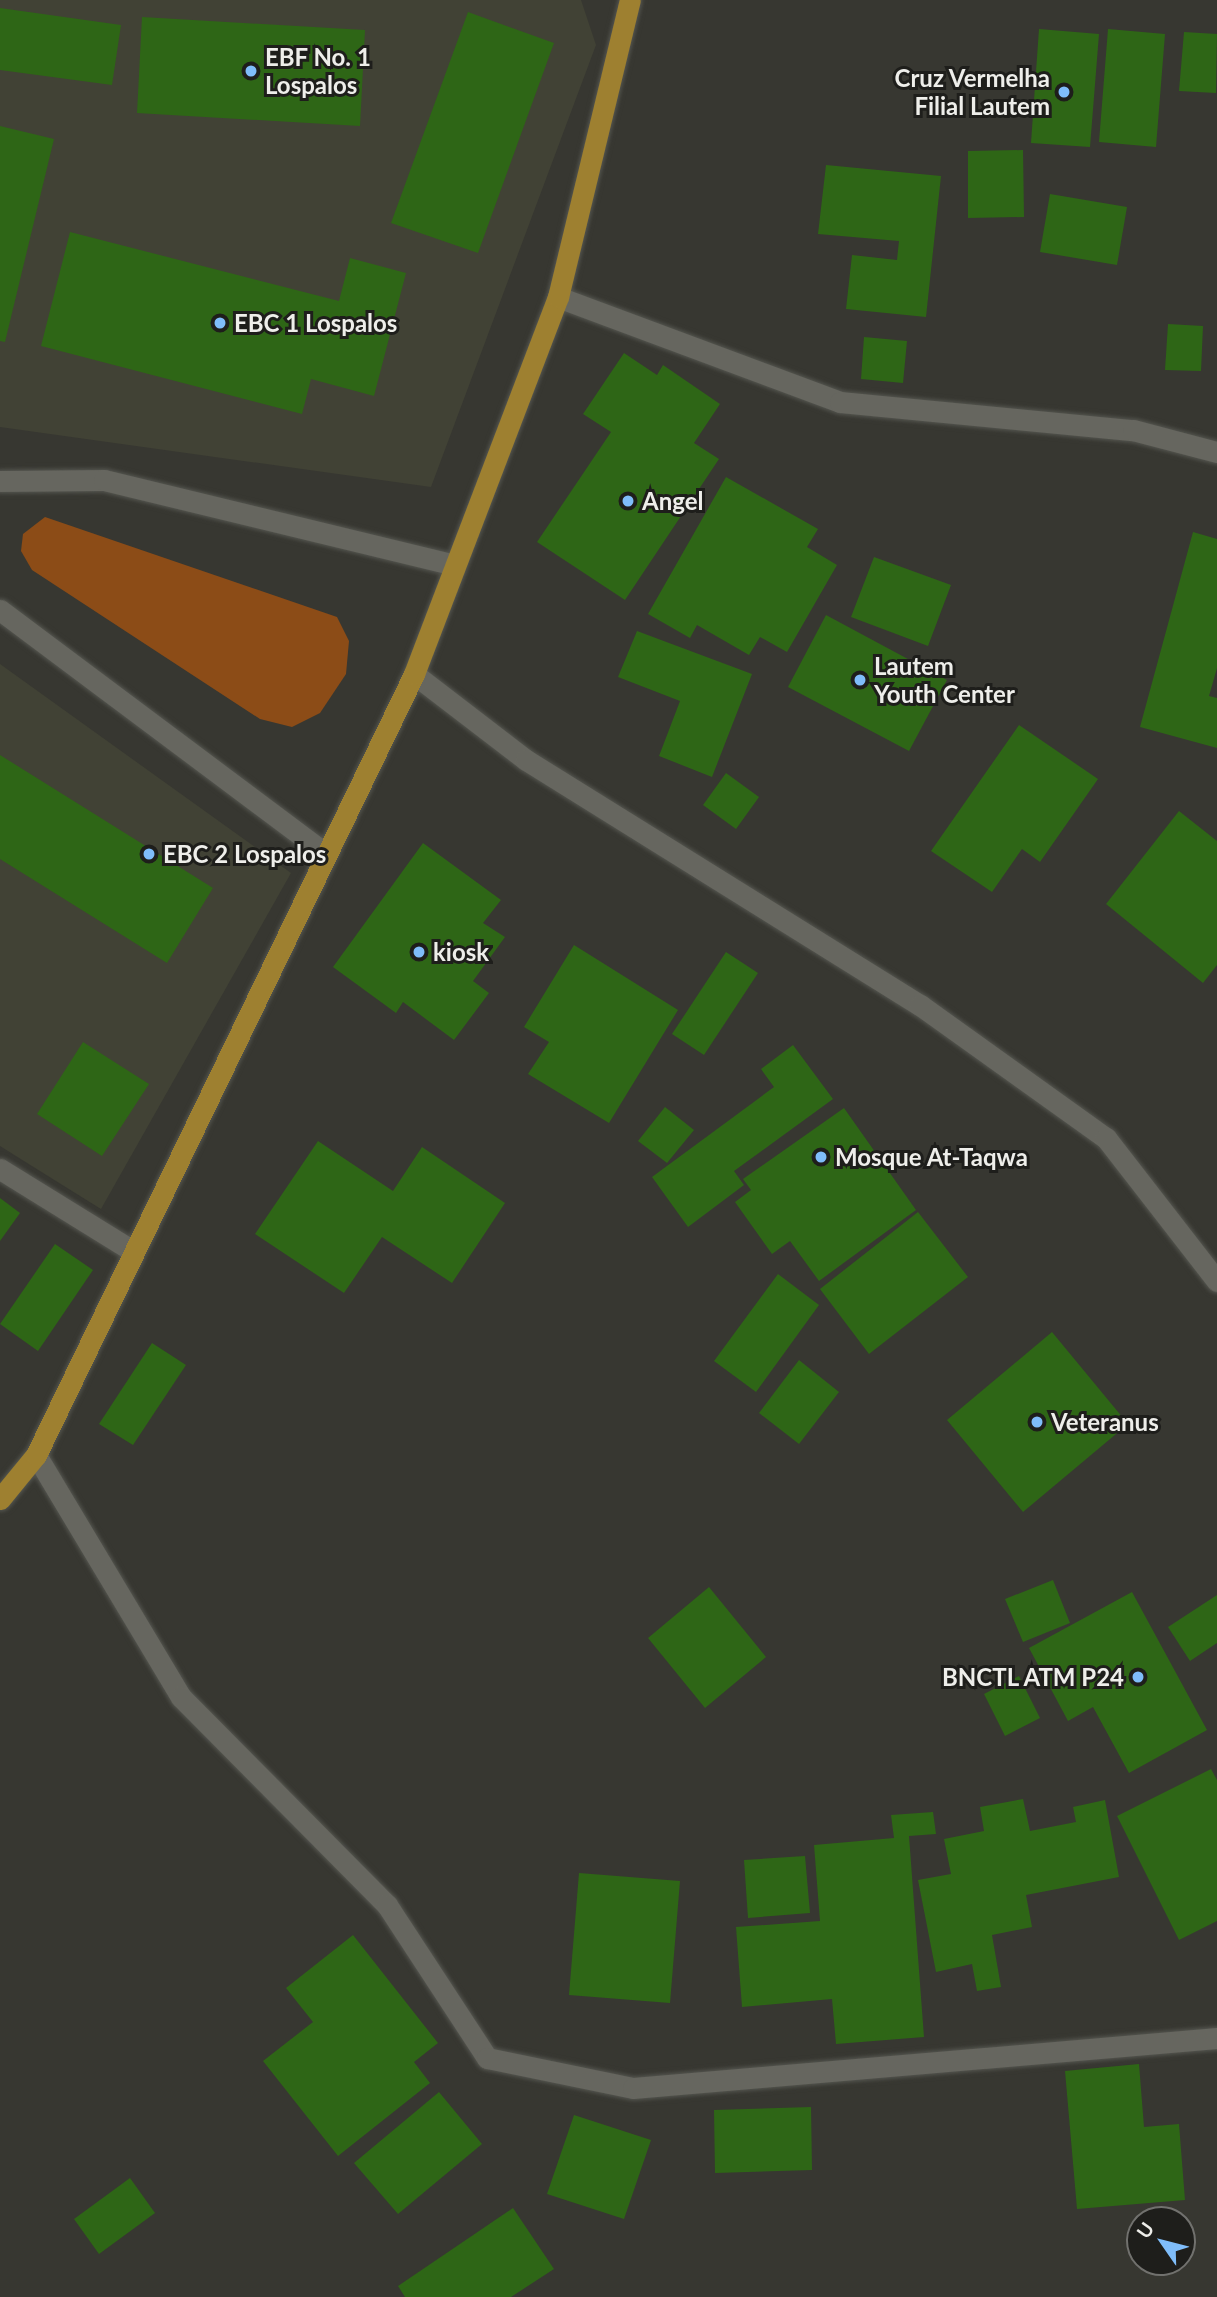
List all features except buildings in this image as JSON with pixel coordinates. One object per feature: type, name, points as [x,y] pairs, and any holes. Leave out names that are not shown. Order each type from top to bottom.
[{"type":"main road","points":[[0,1499],[36,1455],[324,852],[414,674],[452,565],[558,297],[630,0]]},
{"type":"street","points":[[558,297],[840,402],[1133,430],[1217,452]]},
{"type":"street","points":[[0,481],[104,480],[452,565]]},
{"type":"street","points":[[0,610],[324,852]]},
{"type":"street","points":[[414,674],[526,760],[920,1004],[1105,1138],[1217,1281]]},
{"type":"street","points":[[0,1169],[133,1251]]},
{"type":"street","points":[[36,1455],[181,1697],[387,1905],[487,2058],[633,2088],[1217,2038]]},
{"type":"shaded area","points":[[0,0],[581,0],[596,45],[431,487],[0,427]]},
{"type":"shaded area","points":[[45,517],[337,617],[349,641],[346,674],[320,713],[292,727],[260,719],[32,570],[21,551],[23,534]]},
{"type":"shaded area","points":[[0,664],[291,873],[101,1209],[0,1146]]},
{"type":"place","name":"EBF No. 1 Lospalos","points":[[251,71]]},
{"type":"place","name":"Cruz Vermelha Filial Lautem","points":[[1064,92]]},
{"type":"place","name":"EBC 1 Lospalos","points":[[220,323]]},
{"type":"place","name":"Angel","points":[[628,501]]},
{"type":"place","name":"Lautem Youth Center","points":[[860,680]]},
{"type":"place","name":"EBC 2 Lospalos","points":[[149,854]]},
{"type":"place","name":"kiosk","points":[[419,952]]},
{"type":"place","name":"Mosque At-Taqwa","points":[[821,1157]]},
{"type":"place","name":"Veteranus","points":[[1037,1422]]},
{"type":"place","name":"BNCTL ATM P24","points":[[1138,1677]]}]
